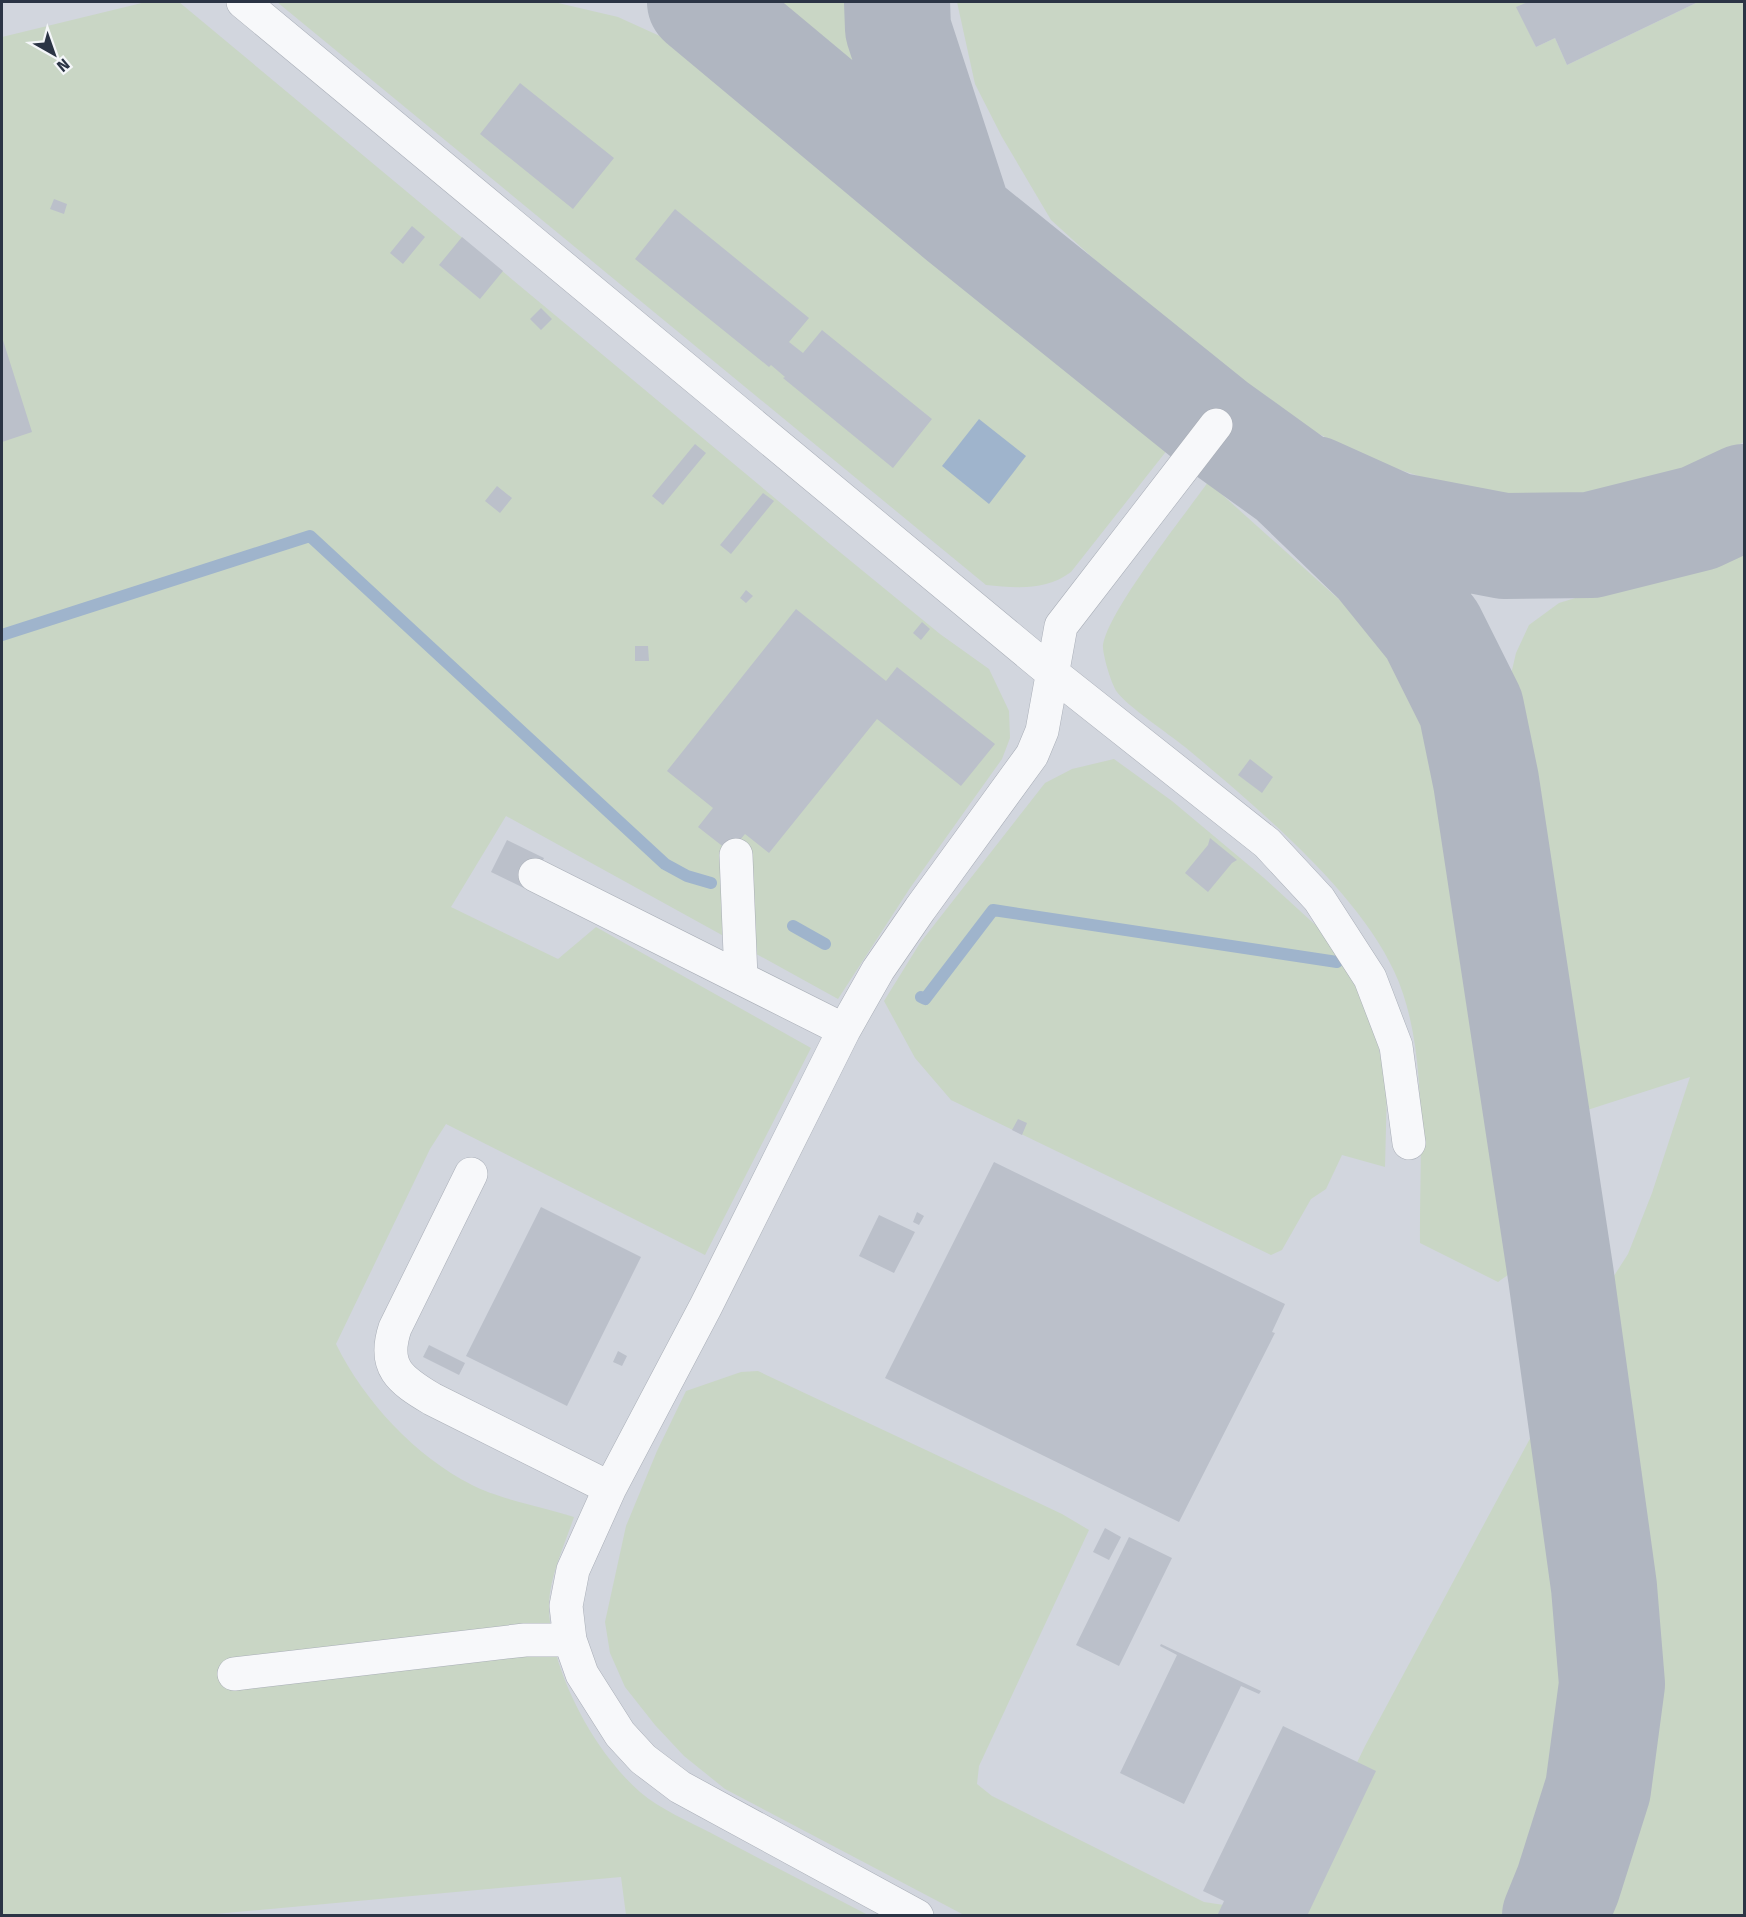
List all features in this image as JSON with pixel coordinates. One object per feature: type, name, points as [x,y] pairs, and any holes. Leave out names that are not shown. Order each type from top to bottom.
[{"type":"lane","points":[[243,2],[1051,672],[1267,843],[1319,899],[1370,978],[1396,1046],[1409,1143]]},
{"type":"lane","points":[[917,1916],[680,1787],[643,1759],[601,1708],[582,1674],[570,1640],[566,1606],[573,1570],[610,1488],[706,1306],[844,1030],[878,970],[908,926],[1032,755],[1042,731],[1061,626],[1216,425]]},
{"type":"lane","points":[[736,855],[741,978]]},
{"type":"lane","points":[[535,875],[844,1030]]},
{"type":"lane","points":[[471,1174],[395,1328],[388,1348],[393,1363],[408,1385],[432,1399],[610,1488]]},
{"type":"lane","points":[[234,1674],[525,1640],[570,1640]]},
{"type":"shaded area","points":[[2,2],[1744,2],[1744,1915],[2,1916]]},
{"type":"green space","points":[[146,2],[179,2],[830,544],[940,634],[989,669],[1009,711],[1010,738],[1002,759],[910,888],[838,999],[506,816],[451,907],[558,959],[596,927],[811,1048],[705,1255],[446,1124],[430,1149],[336,1344],[376,1406],[411,1443],[431,1459],[483,1490],[574,1517],[552,1582],[549,1604],[551,1628],[556,1654],[576,1706],[590,1731],[623,1775],[640,1792],[665,1809],[868,1915],[626,1915],[621,1877],[204,1915],[2,1915],[2,37]]},
{"type":"green space","points":[[277,2],[554,2],[618,17],[684,47],[1168,449],[1071,572],[1051,582],[1030,587],[986,585]]},
{"type":"green space","points":[[777,2],[858,2],[872,79]]},
{"type":"green space","points":[[957,2],[1528,2],[1517,7],[1536,47],[1555,38],[1567,65],[1698,2],[1744,2],[1744,442],[1676,476],[1623,490],[1566,495],[1504,494],[1434,481],[1373,461],[1317,433],[1263,397],[1135,296],[1051,220],[1002,137],[975,84]]},
{"type":"green space","points":[[1208,482],[1353,612],[1394,662],[1420,708],[1438,760],[1454,846],[1490,1043],[1521,1256],[1512,1272],[1498,1282],[1420,1243],[1421,1141],[1418,1069],[1405,1001],[1394,971],[1377,940],[1330,880],[1301,850],[1185,747],[1122,698],[1110,677],[1103,648],[1116,613]]},
{"type":"green space","points":[[1744,555],[1744,1915],[1583,1915],[1623,1802],[1639,1733],[1638,1604],[1603,1293],[1628,1254],[1652,1193],[1690,1077],[1578,1113],[1567,1029],[1523,765],[1506,696],[1516,653],[1529,625],[1559,603],[1621,584],[1699,568]]},
{"type":"green space","points":[[1114,759],[1172,801],[1264,878],[1322,931],[1355,973],[1373,1020],[1387,1089],[1385,1167],[1342,1155],[1326,1189],[1311,1199],[1282,1250],[1271,1255],[951,1100],[915,1058],[884,1001],[920,943],[1045,783],[1072,769]]},
{"type":"green space","points":[[758,1371],[1062,1514],[1089,1530],[979,1766],[977,1784],[992,1796],[1204,1902],[1284,1914],[1365,1746],[1541,1418],[1560,1528],[1570,1696],[1544,1821],[1506,1915],[964,1915],[725,1789],[684,1756],[655,1725],[625,1687],[610,1653],[605,1622],[626,1526],[657,1451],[686,1391],[741,1372]]},
{"type":"water","points":[[979,419],[1026,456],[989,504],[942,466]]},
{"type":"building","points":[[1528,2],[1698,2],[1567,65],[1555,38],[1536,47],[1516,7]]},
{"type":"building","points":[[520,83],[614,158],[573,209],[480,134]]},
{"type":"building","points":[[54,199],[67,204],[64,214],[50,209]]},
{"type":"building","points":[[675,209],[809,318],[789,342],[803,353],[822,330],[932,419],[893,468],[783,378],[785,377],[771,365],[769,367],[635,259]]},
{"type":"building","points":[[412,226],[425,237],[403,264],[390,253]]},
{"type":"building","points":[[462,237],[503,271],[480,299],[439,265]]},
{"type":"building","points":[[541,308],[552,319],[541,330],[530,319]]},
{"type":"building","points":[[2,337],[32,432],[2,442]]},
{"type":"building","points":[[695,444],[706,453],[663,505],[652,496]]},
{"type":"building","points":[[497,486],[512,498],[500,513],[485,501]]},
{"type":"building","points":[[763,493],[774,501],[731,554],[720,545]]},
{"type":"building","points":[[746,590],[753,596],[746,603],[740,598]]},
{"type":"building","points":[[796,609],[886,681],[897,667],[995,744],[961,786],[877,719],[769,853],[745,834],[730,852],[698,827],[713,808],[667,771]]},
{"type":"building","points":[[922,622],[930,629],[921,640],[913,633]]},
{"type":"building","points":[[635,646],[648,646],[649,661],[635,661]]},
{"type":"building","points":[[1250,759],[1273,777],[1262,793],[1238,775]]},
{"type":"building","points":[[1210,838],[1237,860],[1208,892],[1185,873],[1208,845]]},
{"type":"building","points":[[507,840],[544,858],[528,890],[491,872]]},
{"type":"building","points":[[1018,1119],[1027,1123],[1022,1135],[1012,1130]]},
{"type":"building","points":[[994,1162],[1285,1304],[1272,1332],[1275,1333],[1179,1522],[885,1378]]},
{"type":"building","points":[[541,1207],[641,1257],[567,1406],[466,1356]]},
{"type":"building","points":[[917,1212],[924,1216],[919,1225],[913,1222]]},
{"type":"building","points":[[879,1215],[915,1232],[894,1273],[859,1256]]},
{"type":"building","points":[[429,1345],[465,1363],[459,1375],[423,1357]]},
{"type":"building","points":[[618,1351],[627,1356],[622,1366],[613,1362]]},
{"type":"building","points":[[1105,1528],[1121,1537],[1109,1560],[1093,1552]]},
{"type":"building","points":[[1129,1537],[1172,1558],[1119,1666],[1076,1645]]},
{"type":"building","points":[[1161,1644],[1261,1691],[1259,1694],[1241,1686],[1184,1804],[1120,1773],[1177,1655],[1160,1646]]},
{"type":"building","points":[[1283,1726],[1376,1771],[1307,1916],[1217,1916],[1224,1901],[1203,1891]]},
{"type":"waterway","points":[[2,635],[310,536],[665,864],[687,876],[711,883]]},
{"type":"waterway","points":[[921,997],[925,999],[993,910],[1337,962]]},
{"type":"waterway","points":[[793,926],[825,944]]},
{"type":"taxiway","points":[[700,2],[960,219],[1216,425],[1291,479],[1377,562],[1432,630],[1471,708],[1486,781],[1561,1276],[1604,1587],[1612,1684],[1598,1789],[1568,1884],[1555,1916]]},
{"type":"taxiway","points":[[897,2],[898,29],[960,219]]},
{"type":"taxiway","points":[[1314,489],[1394,525],[1504,546],[1591,545],[1699,518],[1744,497]]}]
